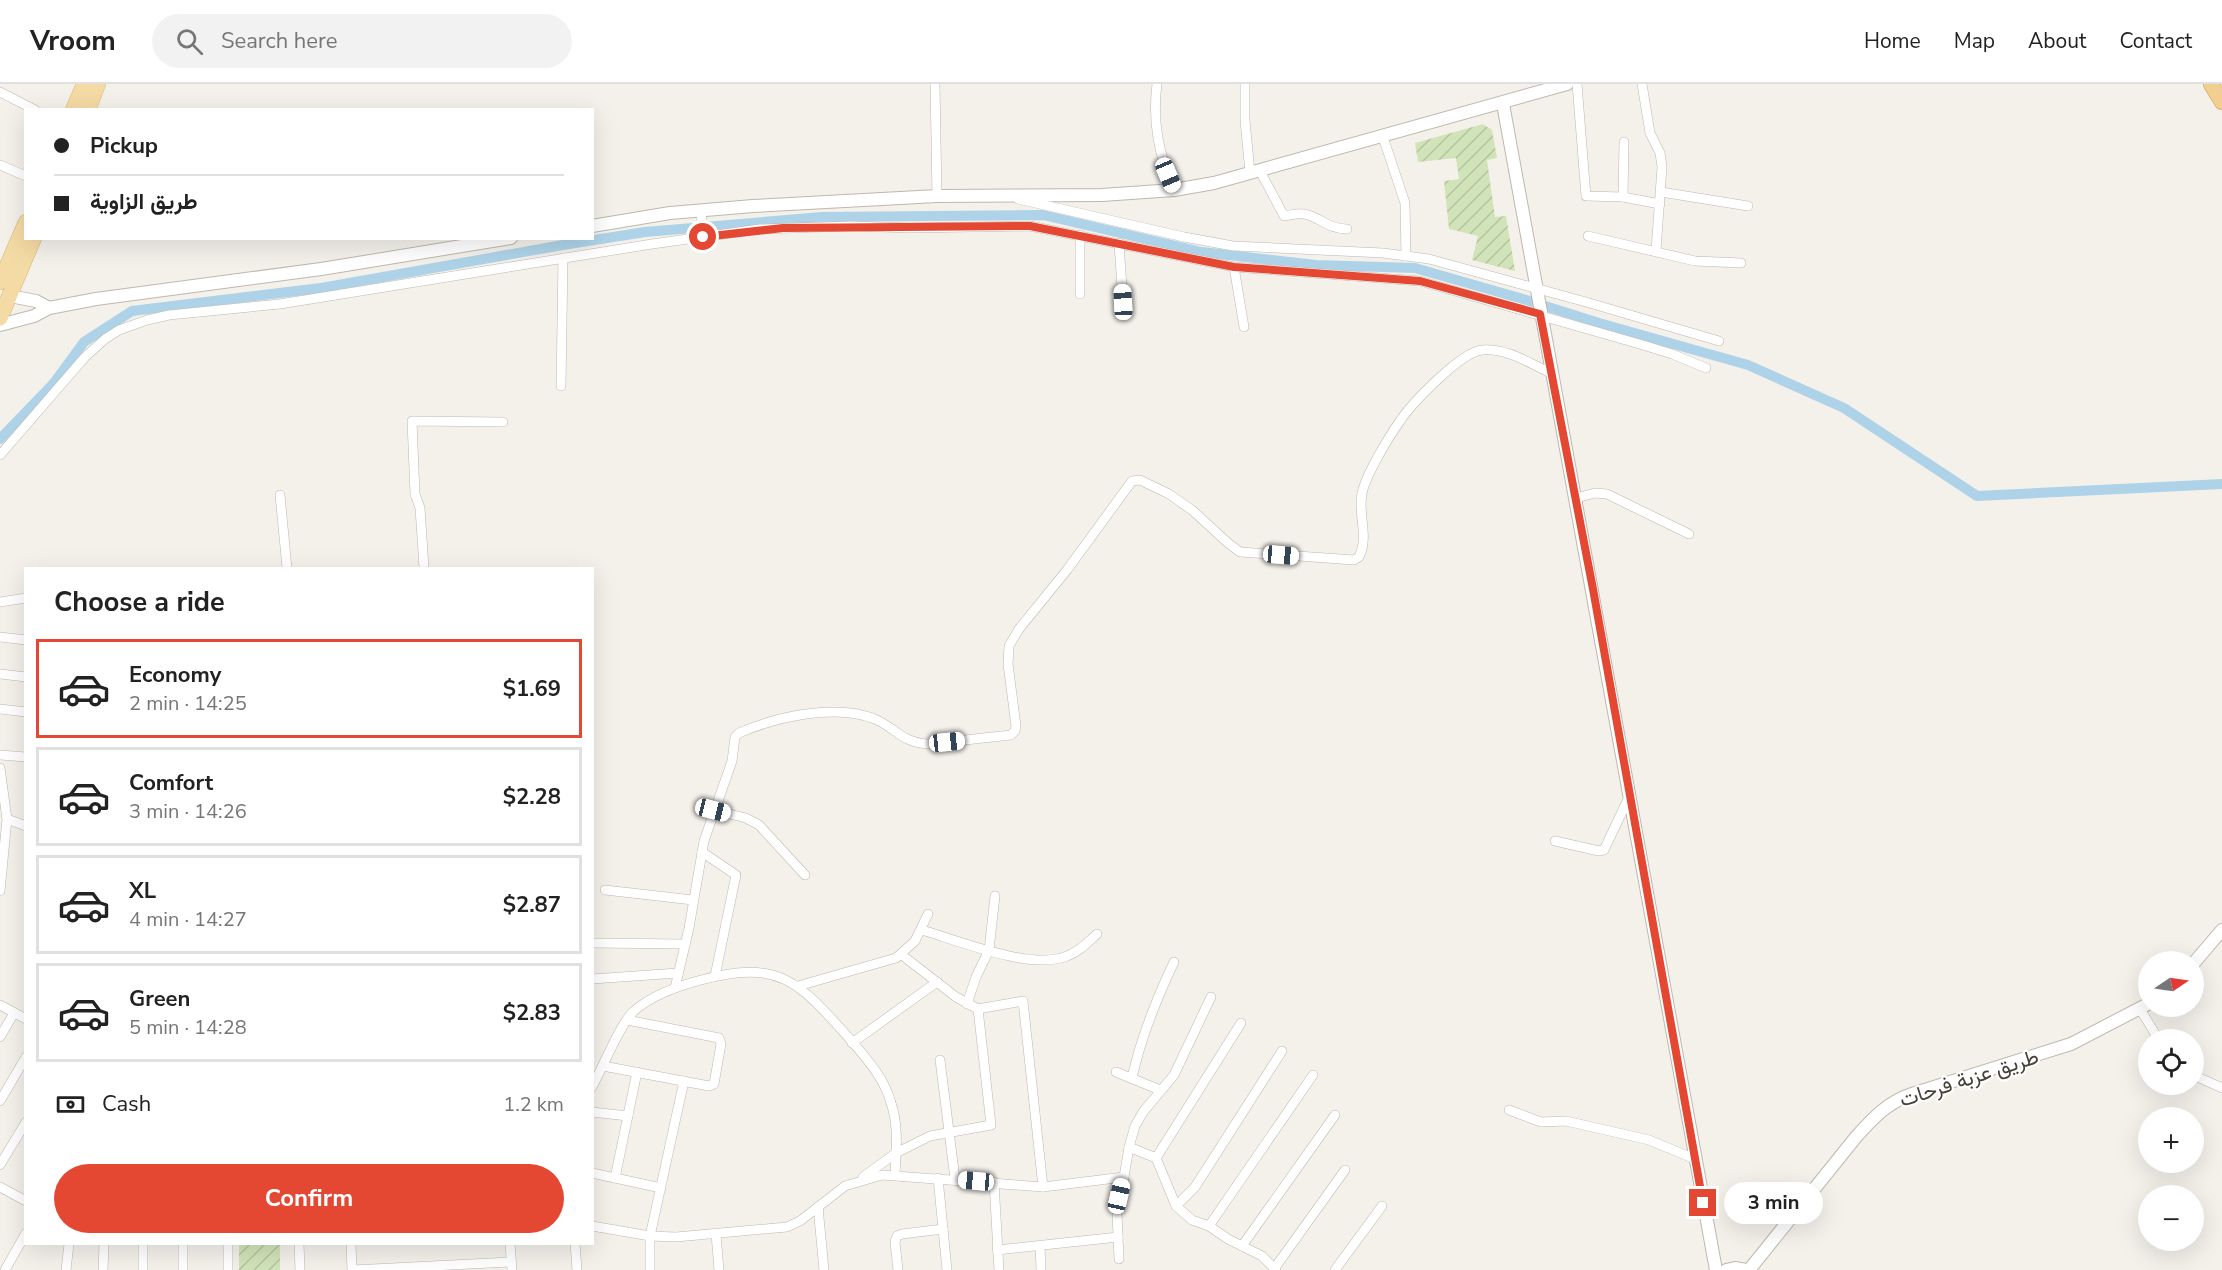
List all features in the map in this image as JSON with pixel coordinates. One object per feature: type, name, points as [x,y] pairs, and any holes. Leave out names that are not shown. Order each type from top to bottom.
[{"type":"highway","points":[[2211,84],[2222,102]]},
{"type":"main road","points":[[74,108],[84,84]]},
{"type":"main road","points":[[89,108],[98,84]]},
{"type":"main road","points":[[0,282],[24,227]]},
{"type":"main road","points":[[0,318],[33,240]]},
{"type":"street","points":[[934,84],[937,196]]},
{"type":"street","points":[[1156,84],[1154,119],[1163,158],[1174,190]]},
{"type":"street","points":[[1245,84],[1245,120],[1255,172],[1284,216],[1301,213],[1335,229],[1347,229]]},
{"type":"street","points":[[594,226],[937,196],[1102,195],[1174,190],[1214,183],[1255,172],[1503,104],[1567,84]]},
{"type":"street","points":[[1577,84],[1586,196],[1623,197],[1660,204]]},
{"type":"street","points":[[1642,84],[1650,133],[1661,158],[1661,192],[1656,250]]},
{"type":"street","points":[[0,92],[31,108]]},
{"type":"street","points":[[1503,104],[1716,1270]]},
{"type":"street","points":[[1383,137],[1405,203],[1406,256]]},
{"type":"street","points":[[1623,197],[1624,142]]},
{"type":"street","points":[[0,165],[24,175]]},
{"type":"street","points":[[1661,192],[1749,206]]},
{"type":"street","points":[[1004,196],[1233,246],[1406,256],[1449,264],[1536,291],[1719,341]]},
{"type":"street","points":[[701,215],[703,234]]},
{"type":"street","points":[[0,455],[85,357],[105,339],[134,324],[169,315],[280,304],[703,234],[783,228],[1012,225],[1080,235],[1234,267],[1406,278],[1540,313],[1672,354],[1706,368]]},
{"type":"street","points":[[1080,235],[1080,294]]},
{"type":"street","points":[[1588,236],[1656,250],[1695,261],[1741,263]]},
{"type":"street","points":[[0,325],[34,316],[49,308],[96,299],[321,268],[446,244],[489,240]]},
{"type":"street","points":[[1119,243],[1123,302]]},
{"type":"street","points":[[561,386],[563,258]]},
{"type":"street","points":[[1234,267],[1244,327]]},
{"type":"street","points":[[10,296],[36,301],[49,308]]},
{"type":"street","points":[[675,988],[702,852],[713,810],[732,761],[735,737],[742,732],[777,720],[824,713],[854,714],[882,723],[910,741],[928,744],[1013,734],[1016,726],[1008,664],[1009,646],[1019,629],[1067,570],[1132,481],[1140,480],[1169,494],[1192,510],[1240,552],[1354,560],[1359,557],[1364,543],[1362,496],[1369,476],[1401,419],[1436,382],[1463,358],[1480,350],[1493,350],[1507,354],[1551,372]]},
{"type":"street","points":[[424,567],[420,508],[415,494],[412,421],[503,422]]},
{"type":"street","points":[[1576,498],[1596,493],[1607,494],[1689,534]]},
{"type":"street","points":[[280,495],[286,567]]},
{"type":"street","points":[[0,602],[24,598]]},
{"type":"street","points":[[0,637],[24,639]]},
{"type":"street","points":[[0,674],[24,677]]},
{"type":"street","points":[[0,709],[24,712]]},
{"type":"street","points":[[0,755],[24,757]]},
{"type":"street","points":[[0,768],[8,819],[0,891]]},
{"type":"street","points":[[1554,841],[1604,850],[1630,795]]},
{"type":"street","points":[[713,810],[746,818],[759,825],[805,875]]},
{"type":"street","points":[[8,819],[24,825]]},
{"type":"street","points":[[702,852],[736,875],[715,976]]},
{"type":"street","points":[[605,890],[693,900]]},
{"type":"street","points":[[967,1004],[976,977],[989,950],[995,896]]},
{"type":"street","points":[[798,986],[824,977],[887,962],[902,955],[910,948],[922,930],[928,914]]},
{"type":"street","points":[[922,930],[1026,959],[1053,960],[1069,956],[1097,934]]},
{"type":"street","points":[[2204,951],[2222,930]]},
{"type":"street","points":[[594,943],[685,944]]},
{"type":"street","points":[[902,955],[967,1004],[978,1009],[1023,1001],[1043,1186]]},
{"type":"street","points":[[1132,1078],[1151,1012],[1174,962]]},
{"type":"street","points":[[594,1083],[627,1020],[636,1009],[675,988],[715,976],[742,971],[770,974],[798,986],[873,1066],[888,1092],[896,1126],[895,1175]]},
{"type":"street","points":[[594,979],[678,973]]},
{"type":"street","points":[[852,1042],[937,982]]},
{"type":"street","points":[[1119,1259],[1117,1213],[1129,1147],[1139,1119],[1174,1075],[1211,997]]},
{"type":"street","points":[[0,1005],[24,1018]]},
{"type":"street","points":[[594,1226],[650,1236],[676,1237],[787,1227],[800,1221],[836,1191],[857,1181],[896,1153],[930,1136],[991,1125],[978,1009]]},
{"type":"street","name":"طريق عزبة فرحات","points":[[1726,1270],[1735,1268],[1748,1270],[1856,1137],[1888,1105],[1912,1094],[2071,1044],[2138,1010]]},
{"type":"street","points":[[0,1037],[14,1013]]},
{"type":"street","points":[[603,1066],[709,1086],[714,1084],[721,1040],[627,1020]]},
{"type":"street","points":[[1156,1158],[1241,1023]]},
{"type":"street","points":[[1176,1206],[1195,1187],[1282,1051]]},
{"type":"street","points":[[0,1101],[24,1060]]},
{"type":"street","points":[[940,1060],[955,1179]]},
{"type":"street","points":[[615,1178],[637,1072]]},
{"type":"street","points":[[1116,1072],[1160,1090]]},
{"type":"street","points":[[1209,1226],[1313,1075]]},
{"type":"street","points":[[650,1270],[650,1236],[684,1081]]},
{"type":"street","points":[[2204,1081],[2222,1088]]},
{"type":"street","points":[[1509,1110],[1541,1122],[1566,1120],[1648,1140],[1695,1159]]},
{"type":"street","points":[[594,1112],[628,1116]]},
{"type":"street","points":[[1242,1246],[1335,1115]]},
{"type":"street","points":[[0,1165],[24,1125]]},
{"type":"street","points":[[1129,1147],[1156,1158],[1176,1206],[1192,1220],[1209,1226],[1228,1239],[1262,1256],[1275,1269],[1345,1170]]},
{"type":"street","points":[[594,1173],[661,1188]]},
{"type":"street","points":[[857,1181],[882,1175],[895,1175],[1043,1186],[1124,1177]]},
{"type":"street","points":[[938,1178],[947,1270]]},
{"type":"street","points":[[994,1182],[999,1270]]},
{"type":"street","points":[[0,1187],[24,1201]]},
{"type":"street","points":[[1335,1270],[1382,1206]]},
{"type":"street","points":[[818,1207],[824,1270]]},
{"type":"street","points":[[898,1270],[897,1236],[943,1229]]},
{"type":"street","points":[[716,1234],[719,1270]]},
{"type":"street","points":[[0,1267],[5,1270],[24,1237]]},
{"type":"street","points":[[997,1250],[1118,1237]]},
{"type":"street","points":[[66,1270],[69,1245]]},
{"type":"street","points":[[103,1270],[104,1245]]},
{"type":"street","points":[[143,1245],[143,1270]]},
{"type":"street","points":[[183,1245],[183,1270]]},
{"type":"street","points":[[228,1245],[228,1270]]},
{"type":"street","points":[[299,1245],[300,1270]]},
{"type":"street","points":[[351,1245],[352,1270],[511,1266],[510,1245]]},
{"type":"street","points":[[574,1245],[577,1270]]},
{"type":"street","points":[[1040,1246],[1041,1270]]},
{"type":"green space","points":[[1483,124],[1492,130],[1497,158],[1487,160],[1495,217],[1506,216],[1515,271],[1472,260],[1478,236],[1449,229],[1444,181],[1459,179],[1456,158],[1418,162],[1415,143]]},
{"type":"green space","points":[[239,1245],[280,1245],[280,1270],[239,1270]]},
{"type":"waterway","points":[[0,439],[54,383],[84,342],[132,311],[321,288],[645,232],[822,217],[1043,215],[1202,252],[1316,265],[1415,268],[1748,365],[1844,408],[1977,496],[2222,484]]},
{"type":"route","points":[[703,237],[783,228],[1030,226],[1234,267],[1406,278],[1540,314],[1593,589],[1703,1203]]}]
